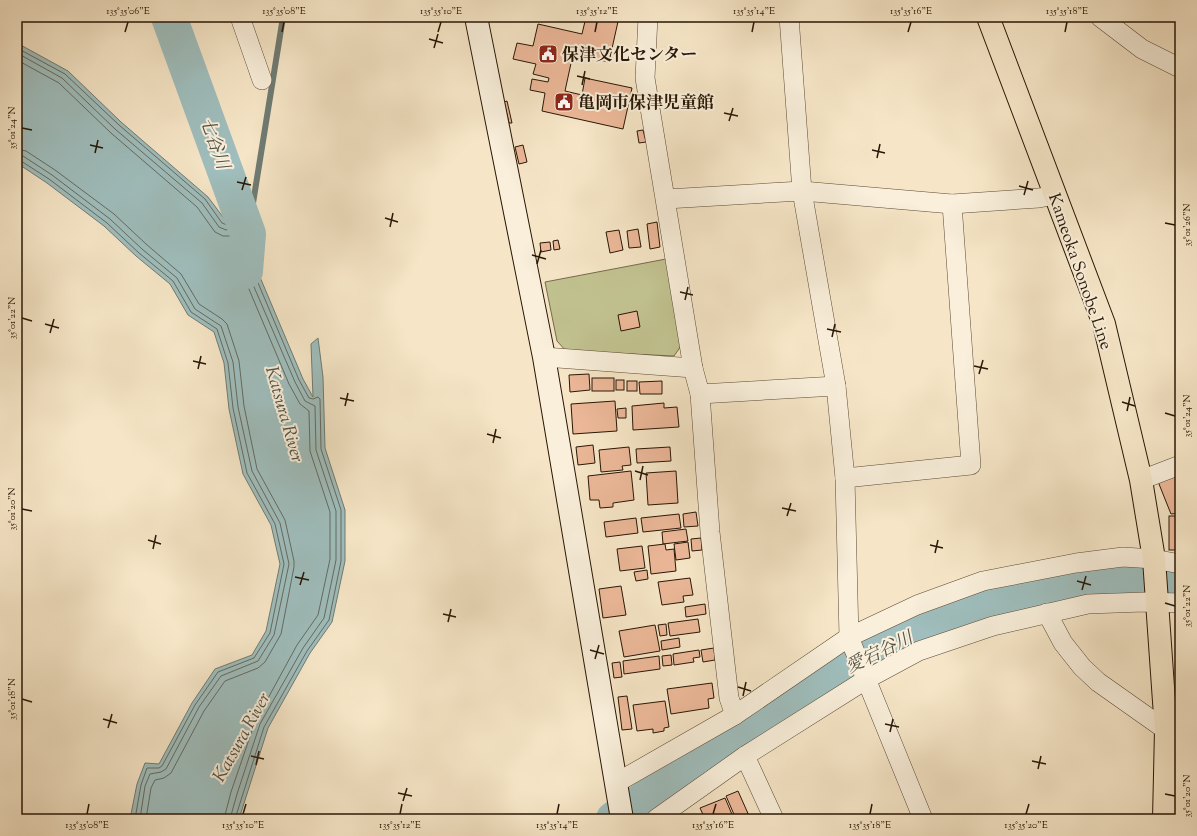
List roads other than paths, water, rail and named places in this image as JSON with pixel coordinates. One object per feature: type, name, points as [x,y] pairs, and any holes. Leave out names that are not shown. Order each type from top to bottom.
[{"type":"main road","name":"Kameoka Sonobe Line","points":[[988,17],[1104,324],[1141,480],[1154,563],[1156,599],[1173,733],[1164,819]]},
{"type":"street","points":[[240,17],[262,80]]},
{"type":"street","points":[[476,17],[544,357],[622,819]]},
{"type":"street","points":[[648,17],[645,78],[693,368],[700,394],[710,532],[729,698],[735,715]]},
{"type":"street","points":[[789,17],[802,191],[836,386],[845,478],[850,640],[923,819]]},
{"type":"street","points":[[1100,17],[1142,49],[1180,68]]},
{"type":"street","points":[[666,199],[802,191],[952,204],[1039,198],[1056,195]]},
{"type":"street","points":[[845,478],[971,465],[952,204]]},
{"type":"street","points":[[544,357],[693,368]]},
{"type":"street","points":[[700,394],[836,386]]},
{"type":"street","points":[[1141,480],[1180,465]]},
{"type":"street","points":[[617,790],[850,640],[917,604],[983,582],[1076,563],[1123,557],[1154,563],[1180,564]]},
{"type":"street","points":[[656,819],[865,674],[919,651],[992,626],[1088,604],[1156,599],[1180,603]]},
{"type":"street","points":[[1047,613],[1063,643],[1082,667],[1098,682],[1173,733]]},
{"type":"street","points":[[745,756],[774,819]]},
{"type":"water","name":"Katsura River","points":[[17,43],[68,71],[121,122],[208,197],[226,221],[229,219],[194,125],[200,112],[231,182],[257,270],[303,379],[313,397],[311,344],[318,338],[323,377],[325,448],[345,510],[345,561],[332,622],[310,653],[268,728],[239,819],[130,819],[137,784],[145,763],[159,764],[192,703],[215,669],[252,655],[266,631],[280,564],[271,525],[243,474],[229,409],[224,363],[214,332],[188,315],[170,284],[136,256],[104,226],[47,183],[17,163]]},
{"type":"waterway","name":"七谷川","points":[[169,17],[248,234],[245,271]]},
{"type":"waterway","points":[[248,234],[283,17]]},
{"type":"waterway","name":"愛宕谷川","points":[[614,819],[843,669],[894,641],[1044,589],[1119,580],[1180,587]]},
{"type":"place","name":"保津文化センター","points":[[548,54]]},
{"type":"place","name":"亀岡市保津児童館","points":[[564,102]]}]
